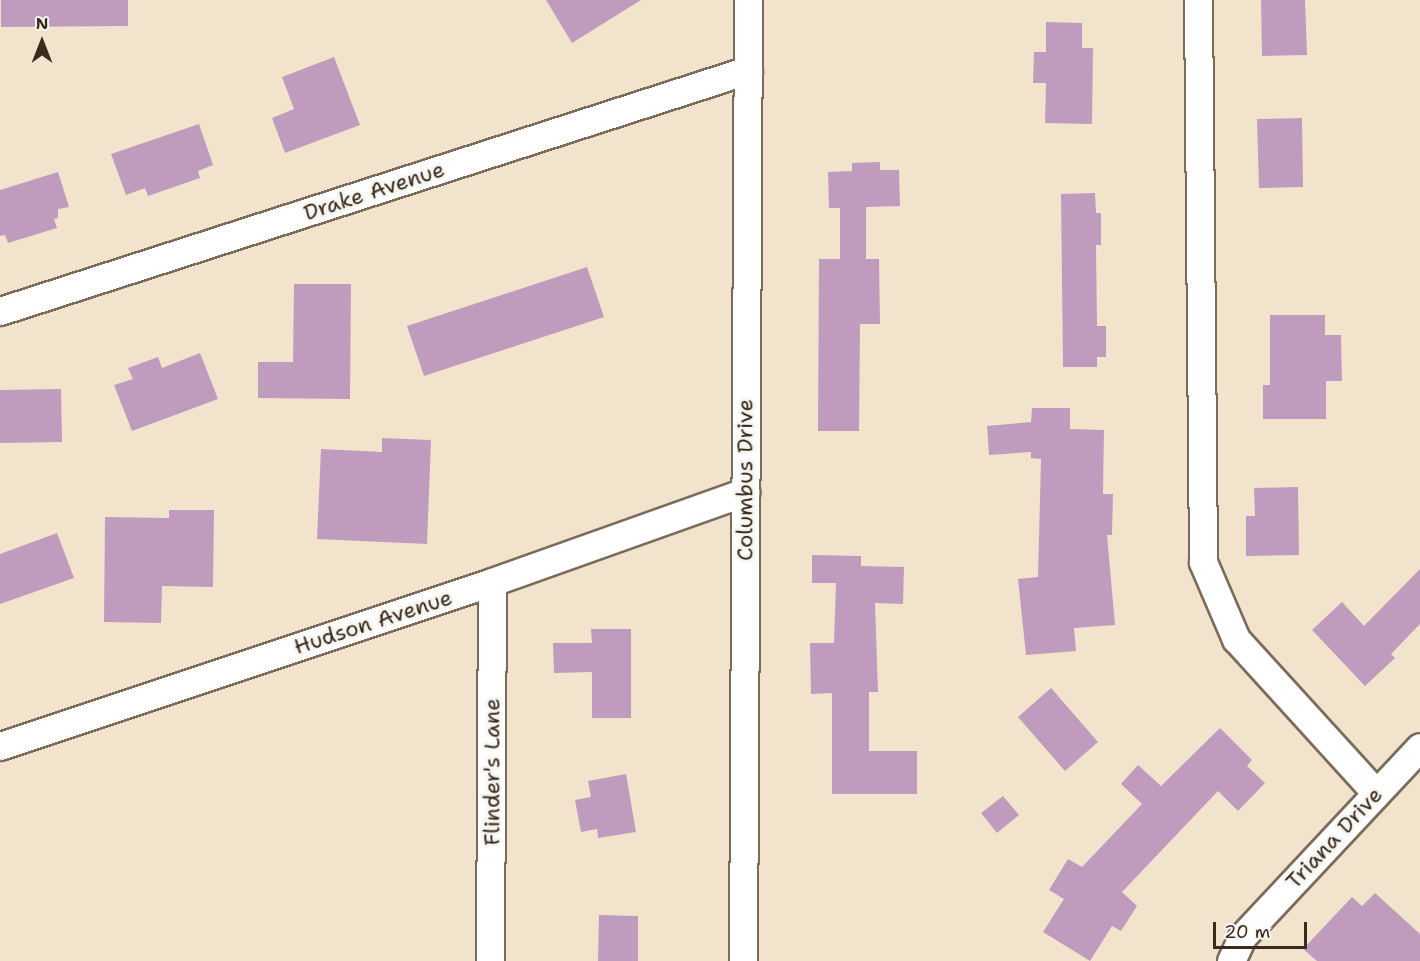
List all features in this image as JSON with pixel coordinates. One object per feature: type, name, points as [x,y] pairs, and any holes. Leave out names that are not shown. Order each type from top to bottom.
[{"type":"street","name":"Columbus Drive","points":[[742,961],[748,0]]},
{"type":"street","points":[[1198,0],[1203,562],[1236,639],[1375,792]]},
{"type":"street","name":"Drake Avenue","points":[[0,311],[748,70]]},
{"type":"street","name":"Hudson Avenue","points":[[0,746],[492,582],[745,492]]},
{"type":"street","name":"Flinder's Lane","points":[[490,961],[492,582]]},
{"type":"street","name":"Triana Drive","points":[[1231,961],[1242,937],[1375,792],[1420,747]]},
{"type":"building","points":[[1,0],[128,0],[128,26],[1,27]]},
{"type":"building","points":[[546,0],[641,0],[572,43]]},
{"type":"building","points":[[1261,0],[1305,0],[1307,55],[1262,56]]},
{"type":"building","points":[[1046,22],[1082,23],[1082,48],[1093,48],[1092,124],[1045,123],[1046,83],[1033,83],[1034,52],[1046,52]]},
{"type":"building","points":[[334,57],[360,125],[285,153],[272,118],[294,109],[282,77]]},
{"type":"building","points":[[1302,118],[1303,187],[1259,188],[1257,119]]},
{"type":"building","points":[[199,124],[213,165],[198,171],[200,178],[148,196],[145,188],[126,195],[111,154]]},
{"type":"building","points":[[880,162],[880,170],[899,170],[900,206],[866,207],[866,259],[879,259],[880,324],[860,324],[859,431],[818,431],[819,259],[840,259],[840,208],[829,208],[828,172],[852,171],[852,163]]},
{"type":"building","points":[[58,172],[69,207],[58,209],[58,218],[54,219],[57,228],[8,243],[5,235],[0,236],[0,190]]},
{"type":"building","points":[[1095,193],[1096,213],[1101,213],[1101,245],[1096,245],[1097,326],[1106,326],[1106,357],[1097,357],[1097,367],[1063,367],[1061,194]]},
{"type":"building","points":[[587,267],[604,317],[424,376],[407,326]]},
{"type":"building","points":[[294,284],[351,284],[350,399],[258,398],[258,362],[293,362]]},
{"type":"building","points":[[1270,315],[1325,315],[1325,335],[1341,335],[1342,381],[1326,381],[1326,419],[1263,419],[1263,385],[1270,385]]},
{"type":"building","points":[[200,353],[218,399],[132,431],[114,385],[133,379],[128,368],[158,357],[162,368]]},
{"type":"building","points":[[61,389],[62,442],[0,443],[0,390]]},
{"type":"building","points":[[1032,408],[1070,408],[1070,429],[1104,430],[1103,494],[1113,494],[1112,535],[1107,535],[1115,625],[1074,628],[1076,651],[1026,655],[1018,579],[1038,577],[1041,459],[1031,458],[1031,452],[989,455],[987,426],[1031,422]]},
{"type":"building","points":[[382,438],[431,440],[427,544],[317,539],[321,449],[382,452]]},
{"type":"building","points":[[1298,487],[1299,555],[1246,556],[1246,516],[1255,516],[1254,488]]},
{"type":"building","points":[[169,510],[214,510],[213,587],[162,586],[161,623],[104,622],[105,517],[169,518]]},
{"type":"building","points":[[57,533],[74,578],[0,604],[0,554]]},
{"type":"building","points":[[812,555],[861,556],[861,566],[904,567],[903,604],[875,603],[878,692],[869,692],[869,751],[917,751],[917,794],[832,794],[832,693],[811,694],[810,643],[834,643],[836,583],[812,583]]},
{"type":"building","points":[[1420,569],[1420,624],[1391,654],[1395,658],[1365,686],[1312,630],[1342,602],[1364,626]]},
{"type":"building","points":[[591,629],[631,629],[631,718],[592,718],[592,672],[554,673],[553,643],[592,643]]},
{"type":"building","points":[[1051,688],[1098,742],[1065,771],[1018,717]]},
{"type":"building","points":[[1220,728],[1252,760],[1247,766],[1265,783],[1238,811],[1218,791],[1122,892],[1137,906],[1121,931],[1112,926],[1090,961],[1043,932],[1064,899],[1049,890],[1068,859],[1082,867],[1142,804],[1121,784],[1138,765],[1161,786]]},
{"type":"building","points":[[626,774],[636,832],[598,838],[597,829],[581,832],[575,800],[591,797],[588,781]]},
{"type":"building","points":[[1003,796],[1019,815],[997,833],[981,813]]},
{"type":"building","points":[[1375,893],[1420,934],[1420,961],[1317,961],[1303,949],[1352,897],[1362,906]]},
{"type":"building","points":[[599,915],[638,916],[638,961],[598,961]]}]
